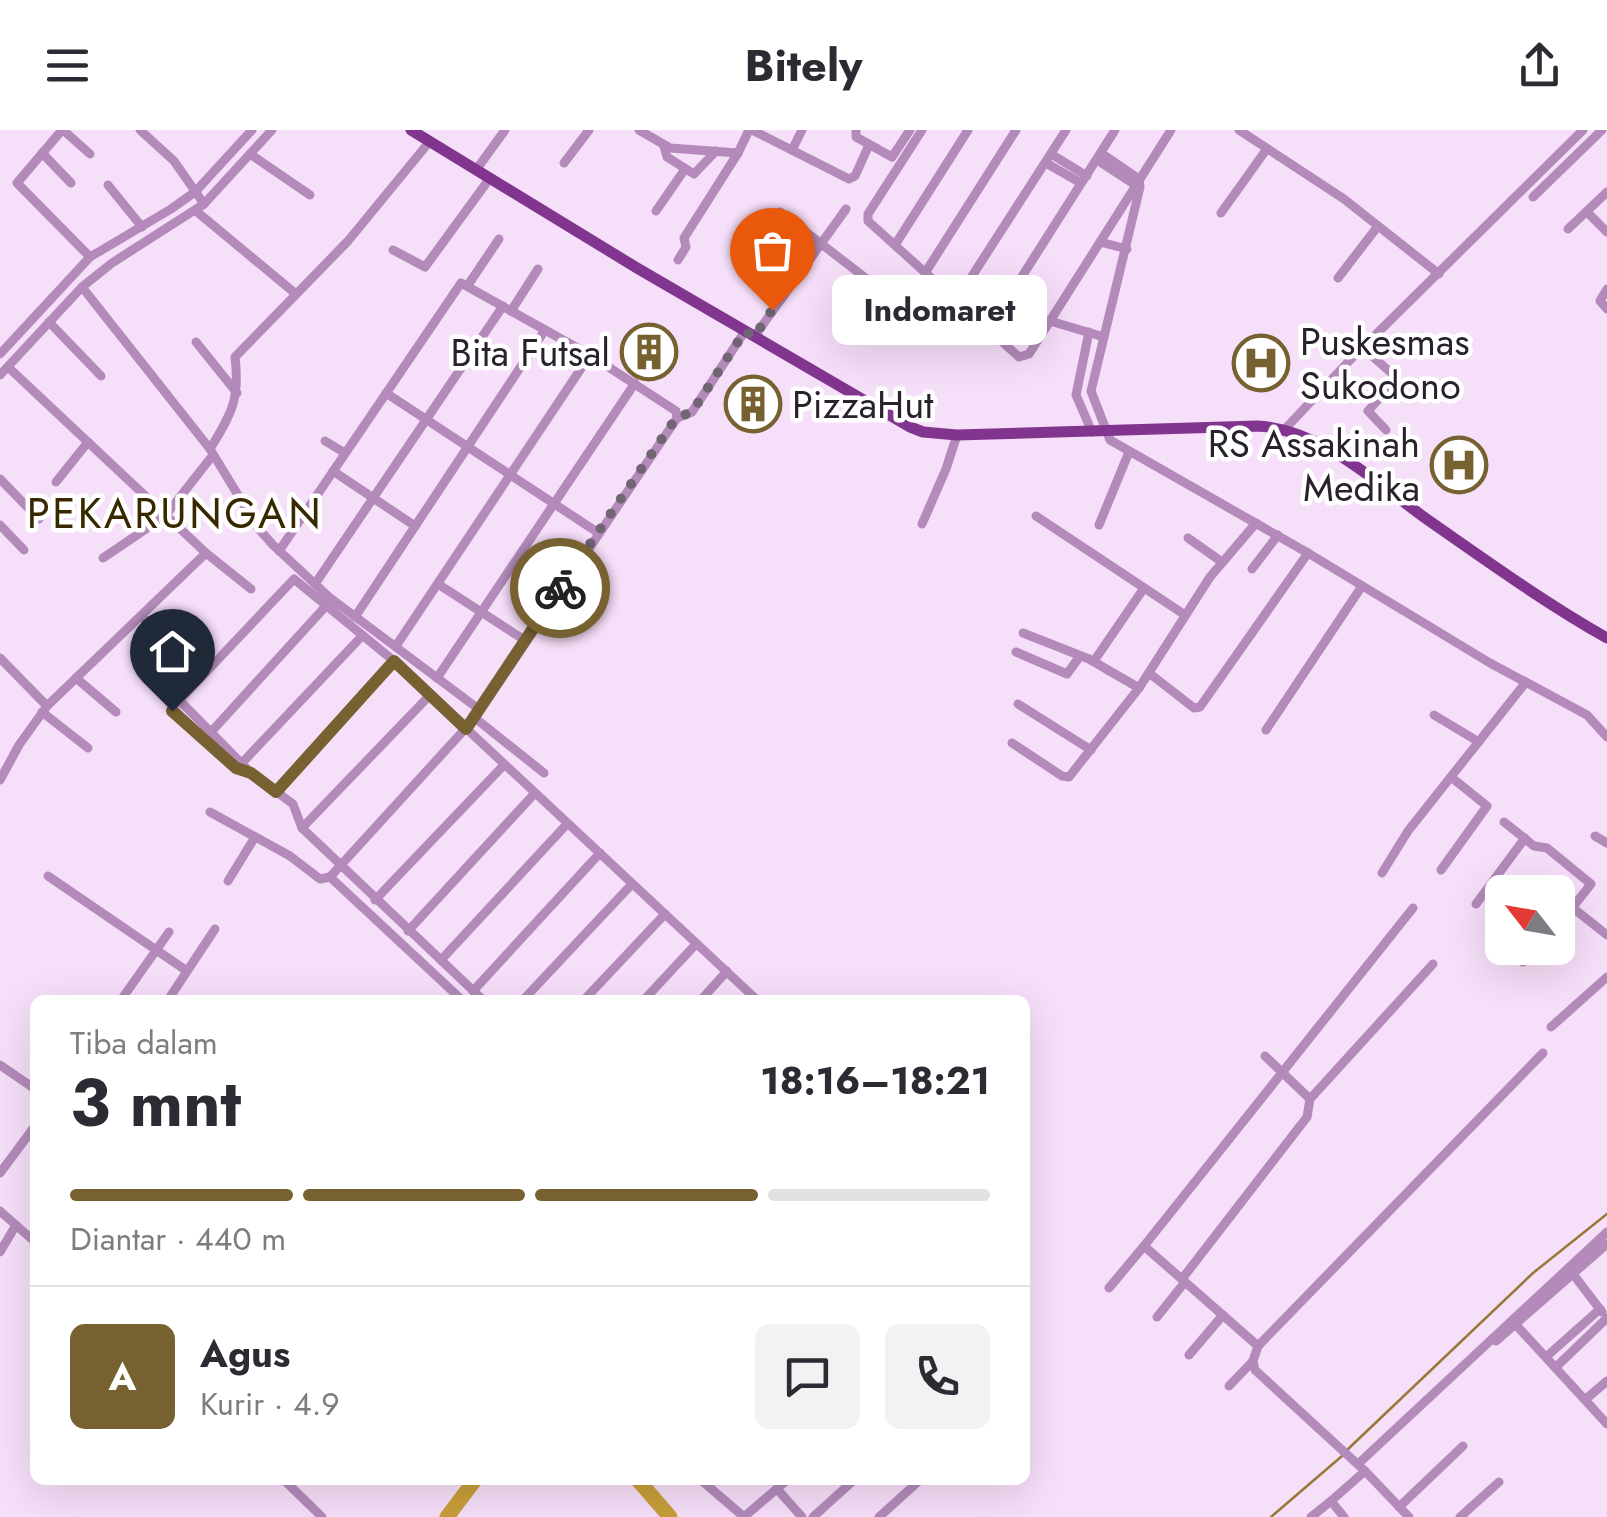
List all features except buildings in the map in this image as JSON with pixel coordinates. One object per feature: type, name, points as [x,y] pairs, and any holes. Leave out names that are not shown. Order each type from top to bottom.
[{"type":"main road","points":[[411,130],[893,420],[923,432],[957,435],[1257,426],[1285,429],[1327,449],[1523,587],[1607,638]]},
{"type":"street","points":[[90,154],[62,130],[18,184],[90,257]]},
{"type":"street","points":[[140,130],[174,161],[198,200],[296,294]]},
{"type":"street","points":[[0,354],[90,257],[198,200],[245,150],[252,130]]},
{"type":"street","points":[[0,375],[82,288],[198,200],[245,150],[272,130]]},
{"type":"street","points":[[476,170],[505,130]]},
{"type":"street","points":[[564,163],[589,130]]},
{"type":"street","points":[[639,130],[664,146],[738,153]]},
{"type":"street","points":[[678,260],[685,248],[684,238],[751,130],[849,180],[869,145]]},
{"type":"street","points":[[792,150],[802,130]]},
{"type":"street","points":[[856,130],[856,137],[894,156],[910,130]]},
{"type":"street","points":[[922,130],[868,221],[1022,357],[1029,354],[1171,130]]},
{"type":"street","points":[[896,245],[968,130]]},
{"type":"street","points":[[926,273],[1016,130]]},
{"type":"street","points":[[956,301],[1065,132],[1048,130]]},
{"type":"street","points":[[1239,130],[1344,199],[1439,274]]},
{"type":"street","points":[[1285,429],[1583,130]]},
{"type":"street","points":[[1533,198],[1602,130]]},
{"type":"street","points":[[988,330],[1099,157],[1110,132]]},
{"type":"street","points":[[103,558],[165,516],[212,452],[233,411],[236,357],[348,241],[430,142]]},
{"type":"street","points":[[664,146],[667,157],[696,174],[716,151]]},
{"type":"street","points":[[245,150],[310,195]]},
{"type":"street","points":[[1220,213],[1266,150]]},
{"type":"street","points":[[42,153],[71,183]]},
{"type":"street","points":[[1099,157],[1138,184]]},
{"type":"street","points":[[1048,159],[1084,180]]},
{"type":"street","points":[[656,211],[686,168]]},
{"type":"street","points":[[393,250],[426,267],[490,178]]},
{"type":"street","points":[[1098,431],[1091,391],[1128,249],[1138,184]]},
{"type":"street","points":[[108,185],[142,227]]},
{"type":"street","points":[[1568,229],[1607,192]]},
{"type":"street","points":[[676,418],[692,412],[846,209]]},
{"type":"street","points":[[780,212],[907,310]]},
{"type":"street","points":[[1587,212],[1607,232]]},
{"type":"street","points":[[1338,278],[1378,226]]},
{"type":"street","points":[[468,285],[499,239]]},
{"type":"street","points":[[1100,242],[1128,249]]},
{"type":"street","points":[[315,584],[538,269]]},
{"type":"street","points":[[210,812],[290,856],[320,879],[330,877],[466,729],[676,418],[676,411],[590,355],[468,285],[459,284],[279,551]]},
{"type":"street","points":[[82,288],[212,452],[258,528],[279,551],[355,617],[437,678],[544,773]]},
{"type":"street","points":[[1607,289],[1600,298],[1607,309]]},
{"type":"street","points":[[1050,321],[1104,336]]},
{"type":"street","points":[[49,322],[101,376]]},
{"type":"street","points":[[355,617],[545,330]]},
{"type":"street","points":[[1089,332],[1076,395],[1098,431],[1113,444],[1587,715],[1607,738]]},
{"type":"street","points":[[196,342],[237,393]]},
{"type":"street","points":[[1364,348],[1398,380],[1368,411],[1386,430]]},
{"type":"street","points":[[1085,350],[1098,354]]},
{"type":"street","points":[[396,646],[590,355]]},
{"type":"street","points":[[8,366],[206,554],[251,589]]},
{"type":"street","points":[[437,678],[635,383]]},
{"type":"street","points":[[1076,395],[1091,391]]},
{"type":"street","points":[[386,393],[598,532]]},
{"type":"street","points":[[922,524],[957,435]]},
{"type":"street","points":[[56,482],[88,442]]},
{"type":"street","points":[[325,442],[345,453]]},
{"type":"street","points":[[1098,526],[1129,452]]},
{"type":"street","points":[[334,472],[416,526]]},
{"type":"street","points":[[0,479],[40,519]]},
{"type":"street","points":[[1036,516],[1185,615]]},
{"type":"street","points":[[1012,743],[1066,778],[1139,688],[1222,562],[1256,523]]},
{"type":"street","points":[[0,525],[24,550]]},
{"type":"street","points":[[1252,569],[1278,536]]},
{"type":"street","points":[[1188,538],[1222,562]]},
{"type":"street","points":[[1149,673],[1194,708],[1200,707],[1308,553]]},
{"type":"street","points":[[0,780],[44,709],[206,554]]},
{"type":"street","points":[[477,995],[302,828],[293,804],[172,711],[178,699],[292,579],[394,661],[751,995]]},
{"type":"street","points":[[438,584],[526,641]]},
{"type":"street","points":[[1266,730],[1362,586]]},
{"type":"street","points":[[1094,661],[1144,588]]},
{"type":"street","points":[[212,732],[326,607]]},
{"type":"street","points":[[142,617],[202,673]]},
{"type":"street","points":[[1023,633],[1094,661],[1139,688]]},
{"type":"street","points":[[240,765],[362,636]]},
{"type":"street","points":[[1016,652],[1066,674],[1080,656]]},
{"type":"street","points":[[0,658],[44,709],[88,748]]},
{"type":"street","points":[[276,792],[394,661]]},
{"type":"street","points":[[76,678],[116,712]]},
{"type":"street","points":[[1382,872],[1408,831],[1526,682]]},
{"type":"street","points":[[302,828],[430,695]]},
{"type":"street","points":[[178,699],[240,765]]},
{"type":"street","points":[[1018,704],[1091,750]]},
{"type":"street","points":[[1434,715],[1479,742]]},
{"type":"street","points":[[375,900],[504,765]]},
{"type":"street","points":[[1440,870],[1487,806],[1452,777]]},
{"type":"street","points":[[408,931],[534,793]]},
{"type":"street","points":[[1504,822],[1534,846],[1547,848],[1591,884],[1575,905]]},
{"type":"street","points":[[441,960],[568,824]]},
{"type":"street","points":[[1595,836],[1607,843]]},
{"type":"street","points":[[228,882],[255,837]]},
{"type":"street","points":[[1476,904],[1526,838]]},
{"type":"street","points":[[473,991],[600,853]]},
{"type":"street","points":[[48,876],[188,971]]},
{"type":"street","points":[[330,877],[457,995]]},
{"type":"street","points":[[528,995],[632,884]]},
{"type":"street","points":[[1109,1288],[1413,908]]},
{"type":"street","points":[[1575,910],[1607,935]]},
{"type":"street","points":[[589,995],[664,914]]},
{"type":"street","points":[[171,995],[215,929]]},
{"type":"street","points":[[123,995],[169,932]]},
{"type":"street","points":[[649,995],[696,944]]},
{"type":"street","points":[[1156,1317],[1307,1117],[1310,1099],[1433,964]]},
{"type":"street","points":[[705,995],[726,972]]},
{"type":"street","points":[[1551,1028],[1607,976]]},
{"type":"street","points":[[1229,1386],[1253,1361],[1258,1346],[1543,1053]]},
{"type":"street","points":[[1265,1056],[1310,1099]]},
{"type":"street","points":[[0,1065],[30,1086]]},
{"type":"street","points":[[0,1174],[30,1133]]},
{"type":"street","points":[[0,1211],[30,1238]]},
{"type":"street","points":[[0,1252],[16,1225]]},
{"type":"street","points":[[1311,1517],[1331,1501],[1358,1465],[1607,1232]]},
{"type":"street","points":[[1144,1246],[1258,1346]]},
{"type":"street","points":[[1488,1347],[1605,1249]]},
{"type":"street","points":[[1573,1274],[1604,1315]]},
{"type":"street","points":[[1546,1356],[1604,1315]]},
{"type":"street","points":[[1556,1367],[1604,1315]]},
{"type":"street","points":[[1188,1355],[1223,1316]]},
{"type":"street","points":[[1516,1325],[1607,1424]]},
{"type":"street","points":[[1253,1361],[1264,1380],[1409,1517]]},
{"type":"street","points":[[1586,1399],[1607,1381]]},
{"type":"street","points":[[1399,1507],[1463,1446]]},
{"type":"street","points":[[1460,1517],[1499,1482]]},
{"type":"street","points":[[289,1485],[322,1517]]},
{"type":"street","points":[[705,1485],[744,1517],[782,1485]]},
{"type":"street","points":[[813,1517],[848,1485]]},
{"type":"street","points":[[879,1517],[914,1485]]},
{"type":"street","points":[[777,1490],[802,1517]]},
{"type":"street","points":[[1331,1501],[1344,1517]]},
{"type":"waterway","points":[[1347,1450],[1533,1273],[1607,1214]]},
{"type":"waterway","points":[[1271,1517],[1342,1456]]},
{"type":"waterway","points":[[447,1517],[471,1485]]},
{"type":"waterway","points":[[642,1485],[670,1517]]},
{"type":"way so far","points":[[560,588],[676,418],[692,412],[745,331],[754,337],[772,310]]},
{"type":"place","name":"Indomaret","points":[[772,310]]},
{"type":"place","name":"Bita Futsal","points":[[649,352]]},
{"type":"place","name":"Puskesmas Sukodono","points":[[1261,363]]},
{"type":"place","name":"PizzaHut","points":[[753,404]]},
{"type":"place","name":"RS Assakinah Medika","points":[[1459,465]]},
{"type":"district","name":"PEKARUNGAN","points":[[175,513]]},
{"type":"route","points":[[172,711],[236,768],[251,773],[276,792],[394,661],[466,729],[560,588]]}]
